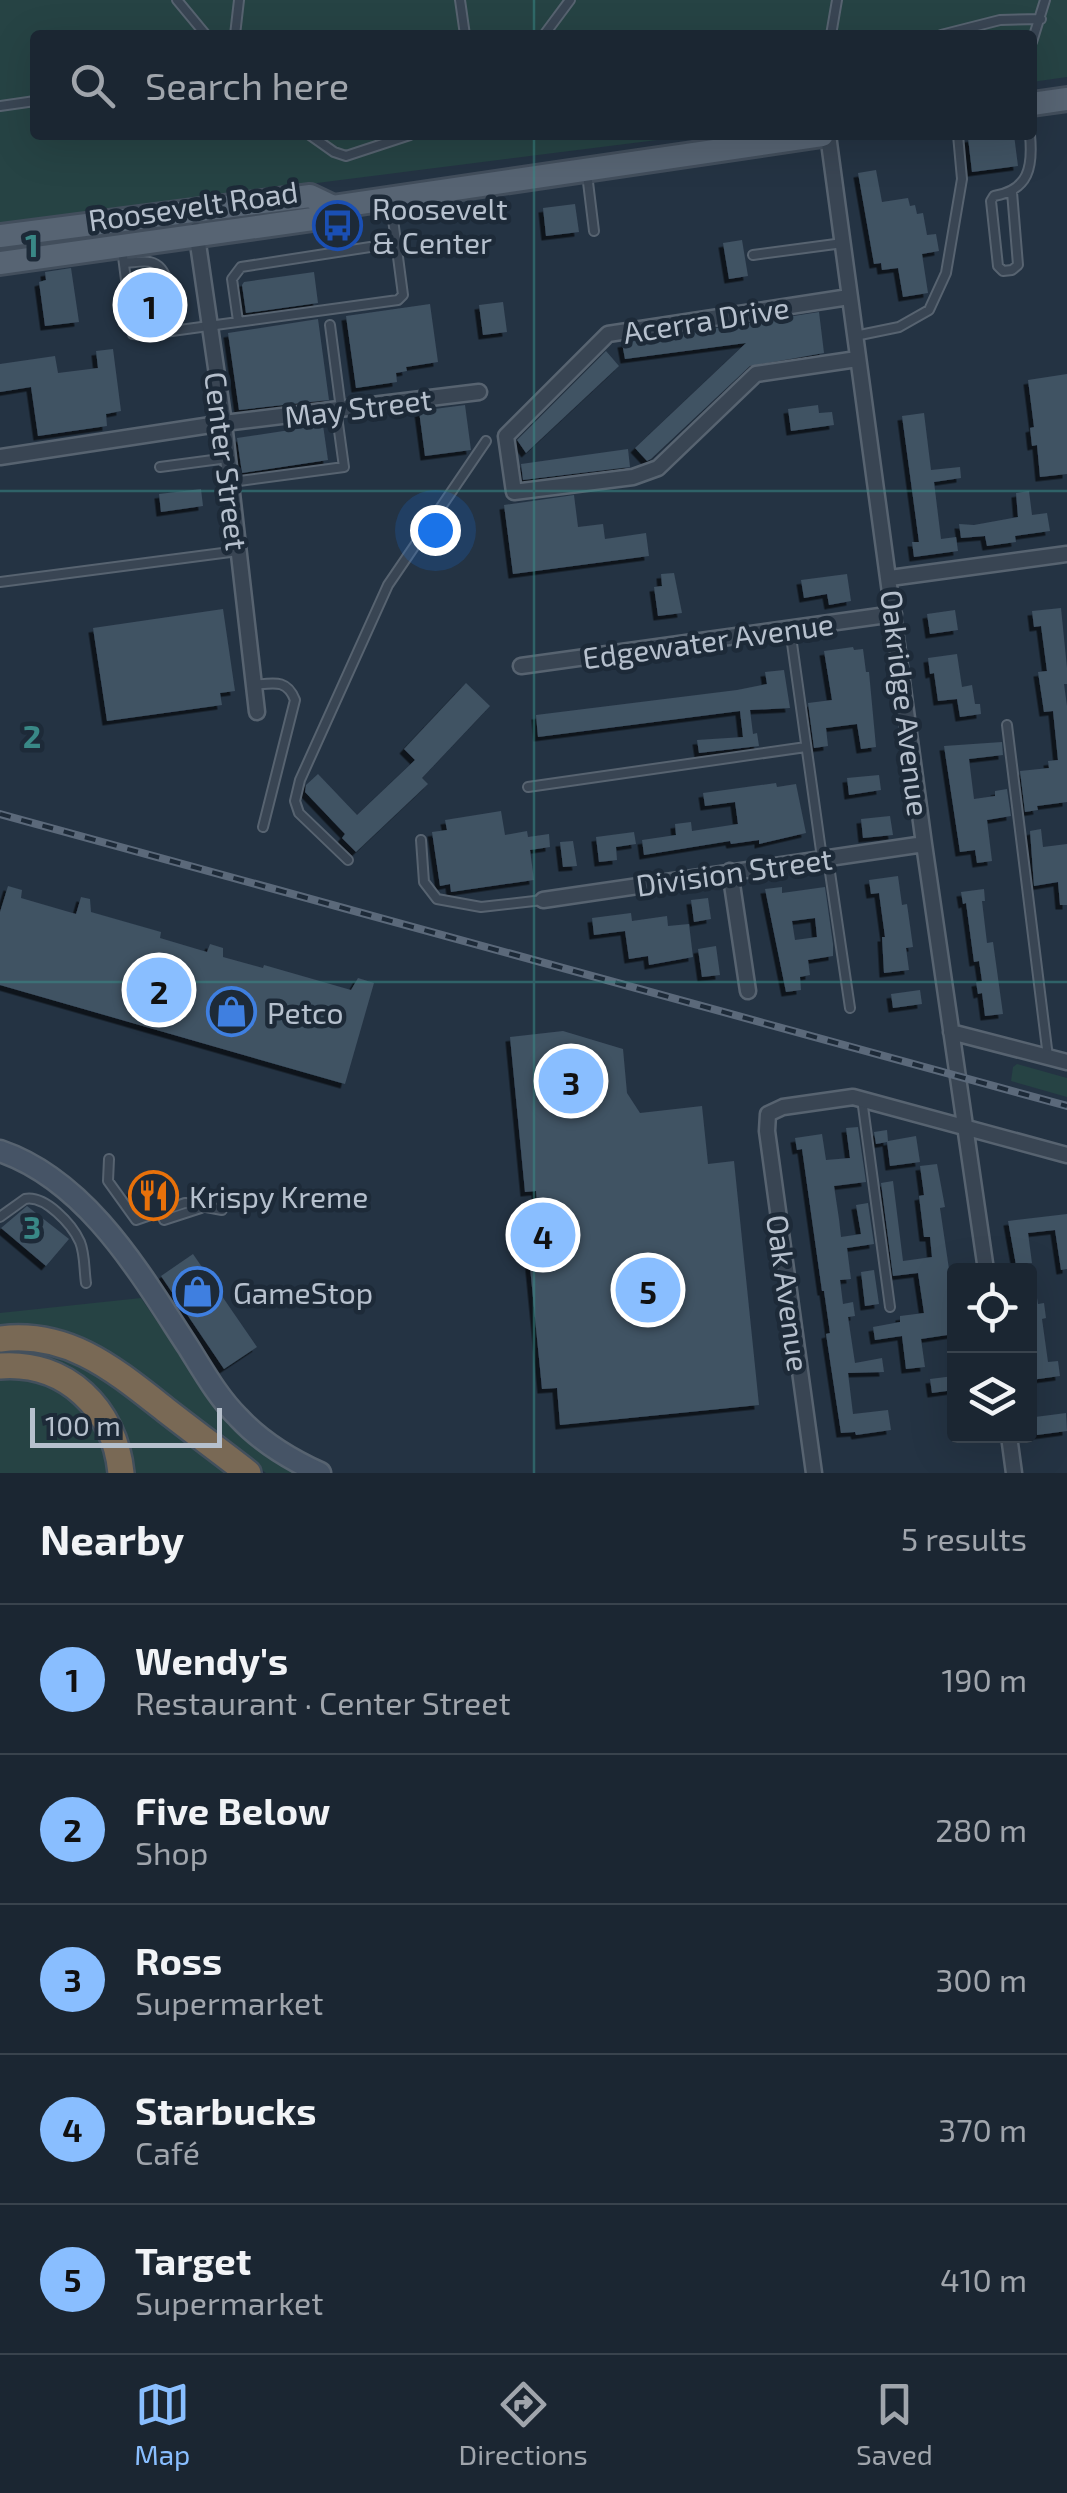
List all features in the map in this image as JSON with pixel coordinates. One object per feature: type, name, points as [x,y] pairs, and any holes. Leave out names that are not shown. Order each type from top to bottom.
[{"type":"highway","points":[[0,1339],[56,1341],[97,1358],[248,1473]]},
{"type":"highway","points":[[0,1366],[39,1369],[84,1393],[113,1436],[121,1473]]},
{"type":"main road","points":[[1037,103],[1067,99]]},
{"type":"main road","name":"Roosevelt Road","points":[[0,264],[123,255],[197,236],[313,219],[332,207],[791,140]]},
{"type":"main road","name":"Roosevelt Road","points":[[0,236],[310,196],[332,207]]},
{"type":"main road","points":[[0,1151],[41,1171],[93,1215],[144,1280],[238,1418],[276,1450],[320,1473]]},
{"type":"street","name":"Oakridge Avenue","points":[[826,140],[985,1263]]},
{"type":"street","name":"Center Street","points":[[193,210],[224,423],[257,712]]},
{"type":"street","name":"Acerra Drive","points":[[849,298],[608,334],[506,436],[514,492],[634,477],[658,468],[756,374],[857,359]]},
{"type":"street","name":"May Street","points":[[0,457],[224,423],[480,392]]},
{"type":"street","points":[[890,578],[1067,554]]},
{"type":"street","name":"Edgewater Avenue","points":[[521,666],[894,614]]},
{"type":"street","name":"Division Street","points":[[544,900],[924,844]]},
{"type":"street","points":[[730,871],[748,991]]},
{"type":"street","points":[[952,1032],[1067,1062]]},
{"type":"street","points":[[862,1098],[1067,1156]]},
{"type":"street","name":"Oak Avenue","points":[[814,1473],[766,1131],[768,1114],[783,1106],[862,1098]]},
{"type":"street","points":[[1010,1443],[1014,1473]]},
{"type":"lane","points":[[176,0],[202,30]]},
{"type":"lane","points":[[236,30],[239,0]]},
{"type":"lane","points":[[460,0],[464,30]]},
{"type":"lane","points":[[548,30],[570,0]]},
{"type":"lane","points":[[833,30],[836,0]]},
{"type":"lane","points":[[1036,30],[1045,0]]},
{"type":"lane","points":[[961,30],[1000,20],[1041,18]]},
{"type":"lane","points":[[0,106],[30,102]]},
{"type":"lane","points":[[317,140],[346,156],[395,140]]},
{"type":"lane","points":[[855,336],[898,327],[928,310],[946,273],[962,179],[958,140]]},
{"type":"lane","points":[[1012,192],[1018,265],[1003,271],[998,266],[990,201],[994,196],[1012,192],[1025,180],[1029,140]]},
{"type":"lane","points":[[586,170],[594,232]]},
{"type":"lane","points":[[119,220],[134,334],[174,331],[398,300],[403,294],[390,199]]},
{"type":"lane","points":[[238,322],[232,279],[241,267],[396,243]]},
{"type":"lane","points":[[753,255],[843,243]]},
{"type":"lane","points":[[123,255],[151,262],[162,270],[174,331]]},
{"type":"lane","points":[[231,482],[344,466],[330,325]]},
{"type":"lane","points":[[348,860],[299,813],[295,801],[300,780],[388,585],[486,441]]},
{"type":"lane","points":[[160,467],[228,458]]},
{"type":"lane","points":[[0,582],[238,551]]},
{"type":"lane","points":[[790,629],[850,1008]]},
{"type":"lane","points":[[254,685],[281,683],[290,688],[295,700],[263,827]]},
{"type":"lane","points":[[1007,725],[1048,1057]]},
{"type":"lane","points":[[528,787],[806,747]]},
{"type":"lane","points":[[421,840],[424,882],[437,899],[474,907],[544,900]]},
{"type":"lane","points":[[862,1098],[890,1307]]},
{"type":"lane","points":[[109,1159],[108,1181],[136,1220],[185,1203],[222,1210]]},
{"type":"lane","points":[[0,1217],[25,1198],[42,1201],[71,1227],[80,1242],[86,1283]]},
{"type":"lane","points":[[164,1220],[206,1207]]},
{"type":"green space","points":[[0,0],[1067,0],[1067,77],[1037,81],[1037,30],[30,30],[30,140],[657,140],[0,223]]},
{"type":"green space","points":[[1017,1064],[1067,1078],[1067,1097],[1011,1081]]},
{"type":"green space","points":[[141,1298],[205,1391],[300,1473],[266,1473],[154,1386],[0,1329],[0,1313]]},
{"type":"green space","points":[[32,1348],[81,1360],[235,1473],[129,1473],[116,1421],[0,1360],[0,1349]]},
{"type":"green space","points":[[0,1376],[44,1379],[87,1407],[114,1473],[0,1473]]},
{"type":"building","points":[[968,140],[1015,140],[1018,166],[972,172]]},
{"type":"building","points":[[876,170],[882,202],[908,198],[917,214],[923,213],[927,235],[936,234],[939,251],[922,254],[928,293],[903,297],[898,268],[882,270],[881,263],[874,264],[858,173]]},
{"type":"building","points":[[575,204],[579,232],[546,236],[543,208]]},
{"type":"building","points":[[742,240],[748,276],[729,279],[723,243]]},
{"type":"building","points":[[71,268],[79,322],[45,326],[39,282],[46,280],[45,272]]},
{"type":"building","points":[[148,269],[160,283],[164,316],[140,319],[138,271]]},
{"type":"building","points":[[314,272],[318,303],[246,313],[244,282]]},
{"type":"building","points":[[503,302],[507,332],[483,335],[479,305]]},
{"type":"building","points":[[430,304],[438,362],[406,367],[407,371],[396,373],[397,382],[356,388],[346,316]]},
{"type":"building","points":[[819,312],[824,353],[750,366],[651,459],[647,461],[635,448],[746,343],[625,359],[622,343]]},
{"type":"building","points":[[318,319],[329,400],[239,410],[228,333]]},
{"type":"building","points":[[113,349],[121,411],[106,414],[107,426],[38,436],[31,387],[0,392],[0,364],[55,356],[58,373],[98,368],[96,351]]},
{"type":"building","points":[[606,351],[619,366],[526,453],[517,440]]},
{"type":"building","points":[[1067,374],[1067,474],[1040,477],[1037,445],[1032,446],[1030,428],[1034,427],[1028,380]]},
{"type":"building","points":[[465,405],[471,450],[425,456],[419,411]]},
{"type":"building","points":[[818,405],[819,413],[832,412],[834,425],[791,431],[788,409]]},
{"type":"building","points":[[924,413],[931,470],[960,467],[961,478],[934,482],[941,539],[956,537],[958,551],[914,557],[912,542],[919,542],[902,416]]},
{"type":"building","points":[[323,425],[328,460],[242,473],[237,438]]},
{"type":"building","points":[[628,449],[630,467],[523,480],[521,464]]},
{"type":"building","points":[[201,489],[203,506],[161,512],[159,494]]},
{"type":"building","points":[[1029,491],[1032,515],[1047,513],[1050,531],[1015,536],[1016,542],[987,546],[985,536],[961,538],[959,524],[1018,517],[1016,493]]},
{"type":"building","points":[[574,495],[578,527],[603,524],[605,539],[646,533],[649,556],[513,574],[504,505]]},
{"type":"building","points":[[674,573],[682,613],[658,616],[654,587],[662,586],[661,574]]},
{"type":"building","points":[[847,574],[851,601],[829,605],[827,594],[804,598],[801,580]]},
{"type":"building","points":[[1061,608],[1067,668],[1067,802],[1037,806],[1038,810],[1025,812],[1020,771],[1049,768],[1048,761],[1058,760],[1053,711],[1044,712],[1038,672],[1047,671],[1041,626],[1034,627],[1032,611]]},
{"type":"building","points":[[223,609],[235,691],[220,693],[222,705],[107,721],[93,628]]},
{"type":"building","points":[[955,610],[958,630],[930,634],[927,614]]},
{"type":"building","points":[[863,649],[869,672],[876,747],[861,749],[857,724],[826,728],[828,746],[814,748],[808,703],[832,700],[824,651]]},
{"type":"building","points":[[957,654],[962,687],[972,685],[981,714],[960,717],[957,699],[938,701],[928,658]]},
{"type":"building","points":[[784,670],[790,708],[750,710],[759,746],[699,753],[697,740],[743,737],[740,711],[538,737],[536,715],[737,690],[767,684],[765,672]]},
{"type":"building","points":[[466,683],[490,706],[422,778],[428,784],[356,852],[342,838],[345,834],[305,792],[306,785],[318,774],[357,815],[415,760],[404,749]]},
{"type":"building","points":[[1002,742],[1003,755],[969,759],[974,799],[995,796],[995,791],[1007,789],[1011,816],[987,820],[992,861],[977,863],[975,850],[960,852],[944,746]]},
{"type":"building","points":[[879,775],[881,790],[849,795],[847,778]]},
{"type":"building","points":[[776,783],[777,787],[796,784],[806,833],[759,844],[759,840],[731,844],[730,841],[644,855],[642,840],[676,835],[675,824],[691,822],[692,831],[738,824],[735,802],[705,806],[703,793]]},
{"type":"building","points":[[501,811],[505,835],[527,831],[528,837],[549,834],[550,847],[530,850],[534,880],[451,892],[450,884],[440,886],[432,832],[447,830],[445,820]]},
{"type":"building","points":[[890,816],[893,835],[863,838],[861,819]]},
{"type":"building","points":[[1041,829],[1043,847],[1067,844],[1067,905],[1060,905],[1058,882],[1034,886],[1030,831]]},
{"type":"building","points":[[634,832],[636,844],[616,847],[617,860],[599,862],[596,837]]},
{"type":"building","points":[[573,841],[577,866],[563,867],[560,842]]},
{"type":"building","points":[[898,876],[902,905],[907,904],[913,947],[906,948],[909,970],[884,973],[885,937],[879,893],[871,894],[869,880]]},
{"type":"building","points":[[8,886],[22,890],[21,898],[76,914],[81,897],[90,899],[91,912],[161,932],[160,938],[207,952],[210,944],[223,948],[223,957],[263,968],[264,965],[351,990],[358,978],[374,983],[345,1084],[0,985],[0,912]]},
{"type":"building","points":[[782,887],[782,893],[825,887],[833,956],[808,960],[810,975],[800,977],[801,990],[786,992],[765,889]],"holes":[[[815,918],[817,937],[795,940],[792,921]]]},
{"type":"building","points":[[984,889],[987,943],[993,942],[1003,1014],[985,1016],[976,982],[982,981],[979,961],[974,962],[961,892]]},
{"type":"building","points":[[708,898],[711,919],[694,922],[691,900]]},
{"type":"building","points":[[631,913],[632,921],[667,916],[668,926],[689,924],[693,957],[649,965],[648,956],[629,959],[625,931],[594,935],[592,918]]},
{"type":"building","points":[[716,946],[720,975],[702,977],[698,949]]},
{"type":"building","points":[[920,990],[922,1004],[893,1008],[891,994]]},
{"type":"building","points":[[563,1031],[623,1049],[627,1093],[640,1113],[702,1106],[708,1164],[734,1161],[759,1405],[560,1425],[557,1388],[542,1389],[525,1216],[538,1215],[536,1191],[525,1192],[510,1037]]},
{"type":"building","points":[[858,1127],[866,1182],[834,1186],[841,1237],[861,1234],[856,1205],[868,1203],[874,1244],[847,1248],[851,1279],[840,1280],[843,1304],[853,1302],[855,1316],[848,1317],[855,1363],[882,1358],[884,1372],[848,1373],[853,1414],[888,1410],[891,1430],[856,1435],[841,1433],[802,1149],[797,1150],[795,1138],[822,1134],[826,1160],[850,1158],[846,1128]]},
{"type":"building","points":[[887,1130],[888,1141],[916,1136],[920,1162],[890,1166],[887,1142],[876,1144],[874,1132]]},
{"type":"building","points":[[937,1164],[945,1207],[940,1208],[948,1263],[947,1335],[921,1339],[925,1367],[906,1369],[902,1336],[875,1340],[873,1327],[900,1322],[900,1316],[924,1313],[918,1273],[893,1276],[881,1183],[893,1181],[903,1261],[932,1257],[930,1237],[924,1237],[920,1166]]},
{"type":"building","points":[[168,1178],[175,1199],[139,1211],[131,1190]]},
{"type":"building","points":[[27,1206],[69,1239],[46,1266],[1,1228]]},
{"type":"building","points":[[1067,1214],[1067,1269],[1061,1270],[1055,1230],[1028,1233],[1032,1263],[1016,1263],[1008,1221]]},
{"type":"building","points":[[193,1254],[257,1347],[224,1369],[161,1276]]},
{"type":"building","points":[[874,1270],[879,1304],[865,1306],[861,1272]]},
{"type":"building","points":[[1037,1298],[1038,1304],[1044,1303],[1046,1318],[1042,1319],[1048,1362],[1058,1361],[1060,1376],[1037,1379]]},
{"type":"building","points":[[947,1377],[947,1391],[932,1393],[930,1379]]},
{"type":"building","points":[[1066,1413],[1067,1431],[1037,1435],[1037,1417]]},
{"type":"railway","points":[[0,814],[1067,1106]]},
{"type":"place","name":"Roosevelt & Center","points":[[337,225]]},
{"type":"place","name":"Wendy's","points":[[150,305]]},
{"type":"place","name":"Five Below","points":[[159,990]]},
{"type":"place","name":"Petco","points":[[232,1012]]},
{"type":"place","name":"Ross","points":[[571,1081]]},
{"type":"place","name":"Krispy Kreme","points":[[154,1196]]},
{"type":"place","name":"Starbucks","points":[[543,1235]]},
{"type":"place","name":"Target","points":[[648,1290]]},
{"type":"place","name":"GameStop","points":[[198,1292]]}]
